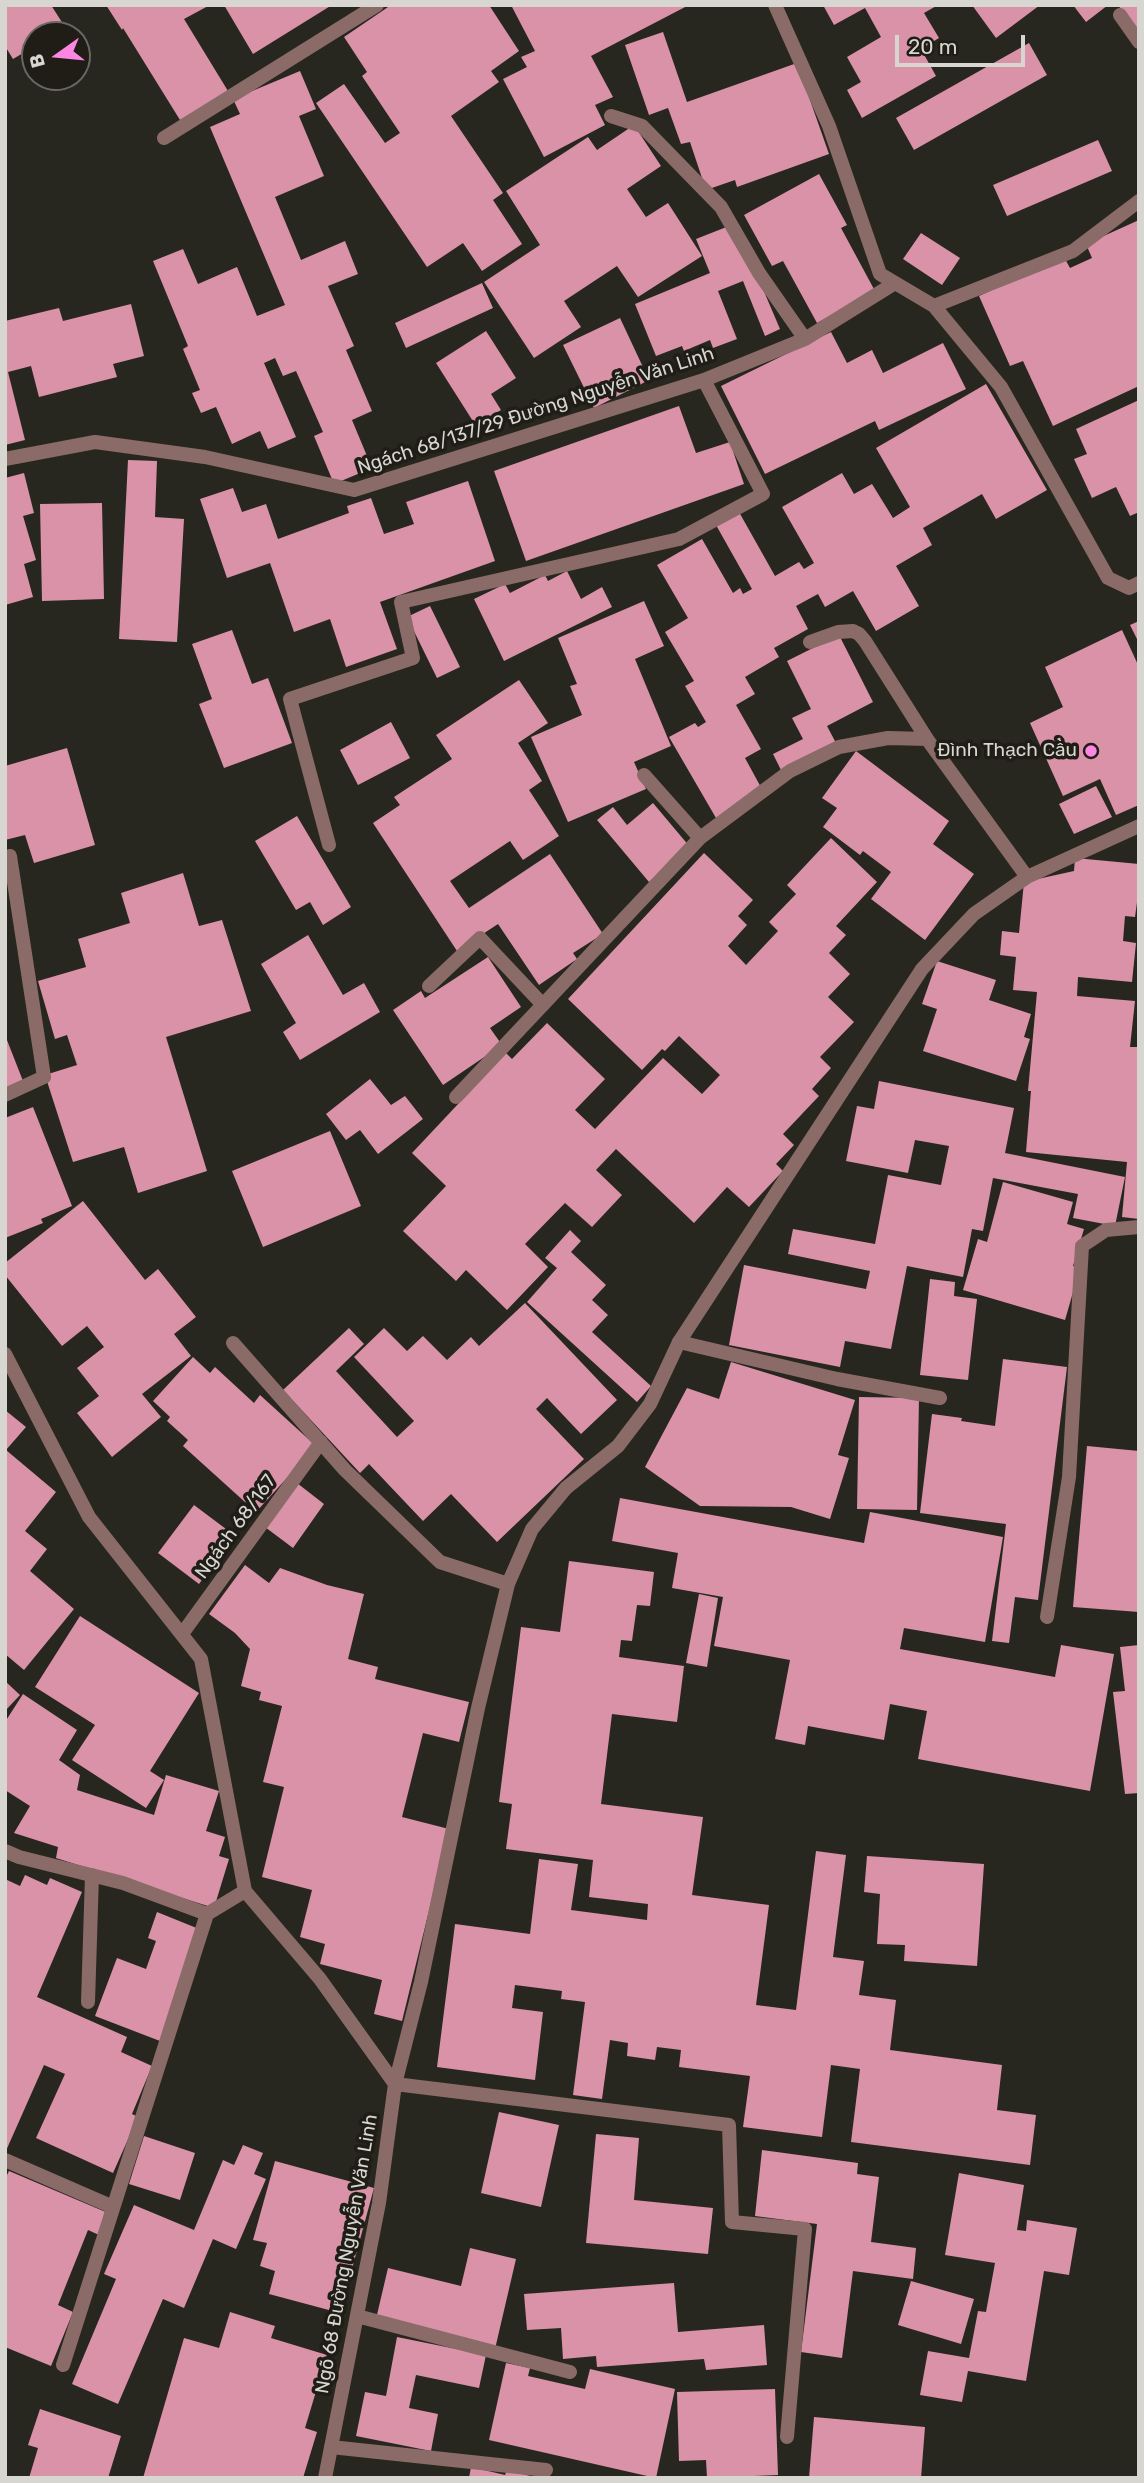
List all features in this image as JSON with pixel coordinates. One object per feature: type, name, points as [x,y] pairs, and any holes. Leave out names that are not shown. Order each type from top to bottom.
[{"type":"street","points":[[164,138],[377,5]]},
{"type":"street","points":[[775,5],[829,126],[880,274],[934,306],[1001,387],[1108,578],[1129,588],[1139,583]]},
{"type":"street","points":[[1120,15],[1139,42]]},
{"type":"street","points":[[611,116],[642,126],[721,207],[759,273],[805,339]]},
{"type":"street","points":[[934,306],[1073,251],[1139,201]]},
{"type":"street","name":"Ngách 68/137/29 Đường Nguyễn Văn Linh","points":[[5,459],[95,442],[205,457],[354,490],[704,380],[805,339],[895,283]]},
{"type":"street","points":[[329,845],[290,699],[413,658],[401,602],[679,539],[763,494],[704,380]]},
{"type":"street","points":[[810,642],[838,632],[853,631],[865,640],[928,739],[1027,877]]},
{"type":"street","points":[[456,1097],[700,838],[790,771],[839,747],[888,738],[928,739]]},
{"type":"street","points":[[644,775],[700,838]]},
{"type":"street","name":"Ngõ 68 Đường Nguyễn Văn Linh","points":[[326,2478],[379,2203],[396,2084],[422,1982],[478,1708],[508,1584],[532,1529],[566,1488],[618,1446],[649,1404],[678,1342],[922,970],[974,914],[1027,877],[1139,826]]},
{"type":"street","points":[[5,1095],[44,1077],[10,856]]},
{"type":"street","points":[[429,986],[480,938],[543,1005]]},
{"type":"street","points":[[1047,1617],[1069,1477],[1082,1246],[1106,1230],[1139,1227]]},
{"type":"street","points":[[678,1342],[837,1379],[940,1398]]},
{"type":"street","points":[[233,1343],[345,1470],[440,1562],[508,1584]]},
{"type":"street","points":[[5,1354],[89,1517],[201,1659],[245,1891],[320,1979],[396,2084],[729,2125],[732,2222],[805,2229],[787,2437]]},
{"type":"street","name":"Ngách 68/167","points":[[182,1634],[321,1442]]},
{"type":"street","points":[[5,1852],[123,1883],[207,1914]]},
{"type":"street","points":[[88,2002],[92,1875]]},
{"type":"street","points":[[63,2365],[207,1914],[245,1891]]},
{"type":"street","points":[[5,2160],[113,2207]]},
{"type":"street","points":[[357,2316],[570,2371]]},
{"type":"street","points":[[331,2446],[546,2470]]},
{"type":"building","points":[[5,5],[51,5],[61,21],[21,21],[21,54],[13,59],[5,46]]},
{"type":"building","points":[[106,5],[210,5],[184,19],[228,91],[180,120]]},
{"type":"building","points":[[224,5],[332,5],[253,54]]},
{"type":"building","points":[[391,5],[489,5],[519,51],[491,71],[499,82],[451,116],[503,193],[493,200],[522,244],[482,271],[463,243],[427,267],[316,103],[344,84],[385,143],[400,133],[362,76],[367,72],[344,37]]},
{"type":"building","points":[[511,5],[689,5],[591,56],[613,97],[595,105],[605,125],[544,157],[503,79],[527,67],[521,57],[535,51]]},
{"type":"building","points":[[823,5],[938,5],[924,13],[939,38],[921,49],[936,76],[862,118],[847,90],[861,82],[847,57],[881,37],[865,8],[834,25]]},
{"type":"building","points":[[972,5],[1040,5],[996,38]]},
{"type":"building","points":[[1073,5],[1108,5],[1086,22]]},
{"type":"building","points":[[1118,5],[1139,5],[1139,34]]},
{"type":"building","points":[[663,32],[687,102],[797,63],[829,154],[737,187],[735,180],[706,190],[690,142],[681,144],[668,108],[649,115],[625,45]]},
{"type":"building","points":[[1029,43],[1047,75],[914,150],[896,118]]},
{"type":"building","points":[[300,71],[316,109],[299,116],[324,176],[275,197],[301,260],[345,241],[358,274],[328,286],[354,346],[346,350],[372,411],[352,420],[372,468],[334,484],[314,436],[323,432],[296,371],[283,376],[275,358],[264,363],[296,437],[268,449],[260,431],[232,444],[216,407],[201,413],[192,393],[200,390],[183,349],[188,346],[153,261],[183,249],[198,284],[237,267],[257,316],[285,305],[210,127],[240,114],[233,99]]},
{"type":"building","points":[[634,125],[661,166],[627,189],[646,217],[668,203],[702,256],[638,297],[617,266],[564,301],[581,327],[534,358],[484,282],[540,245],[506,191],[588,137],[597,150]]},
{"type":"building","points":[[1098,140],[1112,171],[1007,216],[993,185]]},
{"type":"building","points":[[819,174],[847,225],[841,228],[875,291],[817,323],[783,261],[772,266],[744,215]]},
{"type":"building","points":[[1139,220],[1139,386],[1053,426],[1023,361],[1010,366],[979,296],[1064,257],[1070,268],[1092,258],[1086,244]]},
{"type":"building","points":[[729,226],[757,275],[780,329],[765,336],[743,281],[718,291],[737,339],[713,348],[710,340],[684,351],[682,346],[656,356],[635,304],[710,273],[696,239]]},
{"type":"building","points":[[921,233],[960,258],[942,285],[903,259]]},
{"type":"building","points":[[482,283],[493,308],[406,348],[395,323]]},
{"type":"building","points":[[131,304],[144,356],[113,364],[117,377],[39,397],[31,366],[8,372],[25,440],[5,445],[5,321],[59,308],[63,321]]},
{"type":"building","points":[[620,318],[649,380],[594,408],[563,345]]},
{"type":"building","points":[[486,331],[516,378],[491,394],[501,410],[476,426],[436,363]]},
{"type":"building","points":[[831,332],[847,363],[872,350],[883,373],[943,343],[966,389],[879,430],[875,421],[765,474],[721,386]]},
{"type":"building","points":[[986,384],[1047,490],[996,519],[982,494],[923,528],[932,545],[896,566],[919,606],[876,631],[853,591],[825,607],[818,594],[796,606],[808,629],[774,648],[779,657],[745,677],[755,694],[736,705],[761,749],[745,758],[763,791],[716,818],[669,737],[695,723],[698,727],[706,722],[685,686],[694,681],[665,632],[688,618],[657,565],[702,539],[733,593],[740,588],[743,594],[752,589],[716,525],[739,512],[775,576],[799,562],[804,569],[814,563],[782,507],[842,473],[854,494],[872,484],[893,518],[910,507],[876,448]]},
{"type":"building","points":[[1139,400],[1139,512],[1130,516],[1116,487],[1092,498],[1074,459],[1087,454],[1076,429]]},
{"type":"building","points":[[679,406],[696,453],[730,442],[744,484],[526,561],[494,471]]},
{"type":"building","points":[[128,460],[157,461],[155,517],[184,519],[177,642],[119,639]]},
{"type":"building","points":[[24,473],[34,513],[23,516],[36,560],[24,564],[33,597],[5,605],[5,478]]},
{"type":"building","points":[[468,481],[495,561],[380,602],[397,649],[346,667],[330,619],[294,632],[270,563],[227,578],[200,499],[233,488],[242,512],[266,504],[278,539],[349,513],[347,506],[371,498],[384,534],[414,524],[406,502]]},
{"type":"building","points":[[102,503],[104,599],[42,601],[40,504]]},
{"type":"building","points":[[567,571],[581,599],[602,587],[612,607],[504,661],[474,599],[505,584],[510,593],[545,575],[548,581]]},
{"type":"building","points":[[644,601],[664,646],[635,659],[671,746],[634,762],[646,789],[568,822],[531,737],[582,715],[570,686],[577,684],[558,638]]},
{"type":"building","points":[[430,606],[460,667],[437,678],[407,617]]},
{"type":"building","points":[[1139,621],[1139,643],[1130,625]]},
{"type":"building","points":[[232,630],[252,684],[268,678],[292,743],[224,768],[199,704],[212,699],[192,644]]},
{"type":"building","name":"Đình Thạch Cầu","points":[[1122,630],[1139,667],[1139,805],[1116,815],[1100,779],[1063,796],[1030,723],[1063,707],[1045,667]]},
{"type":"building","points":[[839,635],[873,702],[827,726],[836,743],[781,770],[773,754],[803,739],[792,718],[811,709],[787,661]]},
{"type":"building","points":[[519,680],[548,723],[518,743],[542,781],[529,790],[559,836],[523,860],[510,841],[450,881],[469,908],[550,854],[603,934],[573,953],[577,959],[539,985],[498,924],[457,951],[373,823],[400,805],[394,797],[452,759],[436,735]]},
{"type":"building","points":[[391,722],[410,758],[358,785],[340,750]]},
{"type":"building","points":[[67,748],[95,845],[34,863],[25,835],[5,840],[5,766]]},
{"type":"building","points":[[856,751],[949,821],[933,844],[974,874],[925,940],[871,899],[891,872],[863,851],[860,855],[823,827],[837,808],[822,798]]},
{"type":"building","points":[[1096,786],[1112,817],[1074,834],[1059,804]]},
{"type":"building","points":[[653,803],[690,847],[649,882],[597,820],[613,807],[627,825]]},
{"type":"building","points":[[297,816],[351,907],[323,925],[310,902],[296,910],[255,841]]},
{"type":"building","points":[[831,838],[877,882],[836,926],[846,935],[829,953],[850,974],[828,997],[854,1022],[820,1057],[831,1068],[812,1089],[819,1096],[783,1134],[794,1145],[776,1164],[783,1171],[749,1207],[727,1187],[694,1223],[616,1149],[596,1170],[622,1195],[592,1227],[565,1203],[525,1244],[548,1267],[507,1310],[466,1270],[456,1281],[403,1231],[446,1186],[412,1153],[506,1053],[512,1059],[547,1023],[605,1079],[575,1110],[595,1129],[663,1058],[702,1094],[720,1075],[679,1036],[642,1070],[568,999],[704,853],[753,900],[738,916],[747,925],[728,946],[746,965],[778,931],[769,922],[796,894],[787,885]]},
{"type":"building","points":[[1075,858],[1139,864],[1135,917],[1125,916],[1123,941],[1136,943],[1132,982],[1078,977],[1077,996],[1135,1001],[1130,1047],[1139,1047],[1139,1219],[1122,1217],[1127,1162],[1026,1152],[1031,1091],[1028,1091],[1037,992],[1013,990],[1016,957],[1000,955],[1002,931],[1019,933],[1024,882],[1074,871]]},
{"type":"building","points":[[183,873],[199,926],[222,920],[251,1011],[166,1037],[207,1171],[138,1193],[124,1147],[73,1162],[45,1075],[77,1065],[67,1035],[55,1039],[38,981],[86,967],[78,939],[130,923],[121,893]]},
{"type":"building","points":[[308,935],[343,995],[364,983],[380,1012],[300,1060],[283,1032],[296,1023],[261,964]]},
{"type":"building","points":[[488,957],[521,1007],[490,1028],[502,1045],[443,1085],[393,1010],[421,991],[425,998]]},
{"type":"building","points":[[937,961],[996,980],[989,1000],[1031,1014],[1024,1037],[1030,1039],[1016,1081],[923,1051],[937,1009],[922,1004]]},
{"type":"building","points":[[5,1035],[23,1081],[5,1088]]},
{"type":"building","points":[[370,1079],[391,1105],[405,1096],[423,1119],[378,1154],[360,1130],[346,1140],[326,1114]]},
{"type":"building","points":[[879,1081],[1014,1108],[1005,1153],[1125,1177],[1115,1226],[1073,1218],[1078,1194],[993,1178],[983,1231],[972,1229],[963,1277],[907,1266],[891,1349],[845,1341],[840,1367],[729,1345],[744,1265],[866,1289],[870,1271],[788,1254],[793,1229],[875,1244],[888,1175],[941,1185],[949,1146],[915,1140],[908,1173],[846,1161],[857,1106],[874,1109]]},
{"type":"building","points":[[33,1107],[72,1206],[41,1219],[43,1223],[5,1238],[5,1118]]},
{"type":"building","points":[[330,1131],[361,1206],[263,1247],[232,1171]]},
{"type":"building","points":[[1003,1182],[1073,1202],[1067,1224],[1084,1229],[1073,1266],[1080,1268],[1065,1320],[963,1290],[978,1239],[987,1242]]},
{"type":"building","points":[[83,1201],[145,1280],[158,1269],[196,1317],[174,1334],[191,1356],[142,1394],[161,1417],[112,1457],[77,1413],[99,1396],[77,1368],[104,1347],[87,1326],[62,1346],[5,1275],[5,1263]]},
{"type":"building","points":[[570,1230],[581,1241],[571,1252],[606,1285],[592,1300],[608,1315],[592,1332],[651,1386],[637,1402],[527,1302],[557,1268],[545,1258]]},
{"type":"building","points":[[930,1279],[955,1282],[954,1296],[977,1299],[968,1380],[920,1375]]},
{"type":"building","points":[[525,1303],[617,1400],[581,1434],[547,1398],[536,1409],[584,1459],[497,1542],[451,1494],[423,1521],[369,1464],[360,1473],[283,1390],[349,1328],[364,1344],[336,1371],[397,1437],[414,1421],[354,1357],[384,1328],[407,1351],[423,1336],[447,1360],[471,1337],[479,1346]]},
{"type":"building","points":[[193,1357],[210,1373],[215,1367],[254,1403],[260,1395],[316,1446],[256,1512],[183,1446],[188,1440],[167,1421],[170,1417],[153,1401]]},
{"type":"building","points":[[1003,1359],[1067,1367],[1038,1600],[1015,1597],[1009,1643],[992,1641],[1006,1524],[920,1513],[932,1414],[995,1426]]},
{"type":"building","points":[[731,1362],[855,1400],[838,1455],[849,1458],[830,1519],[791,1507],[700,1506],[645,1467],[687,1388],[719,1399]]},
{"type":"building","points":[[859,1397],[919,1398],[917,1510],[857,1509]]},
{"type":"building","points":[[5,1410],[26,1427],[6,1450],[56,1492],[25,1531],[47,1549],[30,1571],[74,1609],[24,1670],[5,1654]]},
{"type":"building","points":[[1087,1446],[1139,1451],[1139,1612],[1073,1607]]},
{"type":"building","points":[[297,1483],[324,1504],[293,1548],[265,1527]]},
{"type":"building","points":[[620,1498],[864,1543],[870,1512],[1003,1537],[985,1642],[904,1628],[900,1649],[1055,1677],[1061,1645],[1114,1654],[1090,1791],[918,1759],[927,1711],[890,1704],[884,1740],[808,1726],[805,1745],[775,1739],[790,1660],[714,1646],[723,1597],[672,1588],[678,1553],[612,1541]]},
{"type":"building","points":[[194,1505],[234,1535],[199,1584],[158,1553]]},
{"type":"building","points":[[569,1561],[654,1572],[650,1606],[637,1605],[632,1641],[621,1640],[619,1657],[684,1666],[677,1722],[612,1714],[601,1804],[703,1817],[692,1895],[769,1905],[756,2005],[796,2010],[816,1851],[846,1855],[833,1957],[864,1961],[859,1995],[896,2000],[890,2050],[1002,2065],[997,2110],[1036,2115],[1030,2165],[851,2142],[860,2069],[831,2065],[822,2137],[743,2127],[750,2076],[679,2067],[681,2050],[657,2047],[655,2060],[627,2056],[628,2043],[610,2040],[602,2099],[573,2095],[585,2002],[561,1999],[562,1991],[515,1985],[512,2008],[543,2012],[535,2080],[437,2067],[455,1924],[530,1934],[539,1859],[578,1864],[571,1910],[647,1920],[648,1904],[589,1897],[593,1860],[506,1849],[512,1804],[499,1802],[521,1627],[560,1632]]},
{"type":"building","points":[[245,1565],[269,1583],[280,1568],[327,1585],[364,1594],[348,1659],[378,1667],[375,1679],[469,1702],[459,1742],[423,1733],[402,1817],[449,1829],[402,2021],[374,2014],[382,1980],[320,1964],[325,1944],[300,1937],[312,1890],[262,1877],[284,1787],[263,1782],[282,1706],[259,1700],[261,1692],[241,1686],[250,1649],[235,1633],[209,1614]]},
{"type":"building","points":[[699,1594],[718,1598],[707,1667],[686,1663]]},
{"type":"building","points":[[80,1616],[199,1693],[150,1771],[164,1780],[146,1808],[72,1760],[95,1725],[35,1687]]},
{"type":"building","points":[[1139,1645],[1139,1793],[1125,1794],[1113,1692],[1125,1691],[1120,1647]]},
{"type":"building","points":[[5,1681],[20,1695],[5,1711]]},
{"type":"building","points":[[23,1694],[77,1730],[59,1760],[80,1775],[77,1790],[154,1815],[166,1775],[219,1791],[206,1831],[225,1837],[219,1856],[229,1859],[214,1908],[56,1858],[58,1847],[14,1833],[30,1806],[5,1790],[5,1722]]},
{"type":"building","points":[[867,1856],[984,1864],[977,1966],[904,1961],[905,1945],[877,1944],[880,1894],[864,1892]]},
{"type":"building","points":[[25,1875],[47,1885],[50,1878],[82,1892],[37,1997],[127,2037],[121,2052],[152,2066],[132,2114],[138,2117],[113,2173],[36,2138],[65,2074],[44,2065],[5,2153],[5,1879],[20,1886]]},
{"type":"building","points":[[157,1912],[199,1929],[160,2041],[95,2016],[117,1958],[146,1969],[156,1941],[148,1938]]},
{"type":"building","points":[[499,2112],[559,2125],[541,2207],[481,2193]]},
{"type":"building","points":[[596,2134],[639,2138],[634,2200],[713,2208],[708,2254],[586,2243]]},
{"type":"building","points":[[144,2136],[195,2153],[180,2200],[129,2184]]},
{"type":"building","points":[[243,2145],[263,2153],[254,2174],[266,2179],[236,2249],[213,2239],[184,2308],[163,2299],[118,2404],[72,2384],[116,2279],[104,2274],[134,2205],[194,2230],[223,2160],[234,2165]]},
{"type":"building","points":[[762,2150],[858,2163],[857,2174],[879,2177],[871,2242],[916,2248],[913,2279],[853,2271],[842,2358],[801,2352],[817,2224],[755,2216]]},
{"type":"building","points":[[275,2161],[374,2188],[340,2313],[269,2294],[275,2271],[260,2266],[267,2243],[253,2240]]},
{"type":"building","points":[[9,2171],[108,2213],[99,2235],[88,2230],[58,2305],[73,2312],[51,2366],[5,2347],[5,2179]]},
{"type":"building","points":[[959,2173],[1024,2185],[1017,2230],[1026,2231],[1027,2220],[1077,2228],[1069,2275],[1044,2271],[1026,2381],[968,2371],[962,2402],[920,2395],[928,2351],[969,2358],[978,2311],[986,2312],[995,2263],[945,2255]]},
{"type":"building","points":[[470,2248],[516,2259],[495,2349],[376,2319],[388,2268],[461,2286]]},
{"type":"building","points":[[911,2281],[974,2299],[961,2344],[898,2325]]},
{"type":"building","points":[[674,2283],[678,2332],[764,2325],[767,2365],[706,2370],[704,2359],[597,2367],[596,2356],[563,2359],[561,2328],[527,2330],[524,2294]]},
{"type":"building","points":[[230,2312],[275,2326],[271,2338],[327,2355],[305,2428],[317,2432],[303,2478],[143,2478],[184,2338],[219,2348]]},
{"type":"building","points":[[397,2337],[486,2355],[479,2388],[416,2375],[409,2408],[438,2414],[431,2451],[356,2436],[365,2392],[386,2396]]},
{"type":"building","points":[[506,2363],[530,2368],[528,2376],[585,2389],[590,2369],[675,2389],[656,2478],[489,2440]]},
{"type":"building","points":[[775,2389],[778,2475],[707,2478],[706,2460],[679,2461],[677,2392]]},
{"type":"building","points":[[40,2409],[121,2436],[108,2478],[29,2478],[38,2448],[28,2445]]},
{"type":"building","points":[[814,2417],[925,2427],[921,2478],[809,2478]]},
{"type":"building","points":[[471,2467],[505,2475],[507,2470],[538,2478],[469,2478]]},
{"type":"place","name":"Đình Thạch Cầu","points":[[1091,751]]}]
